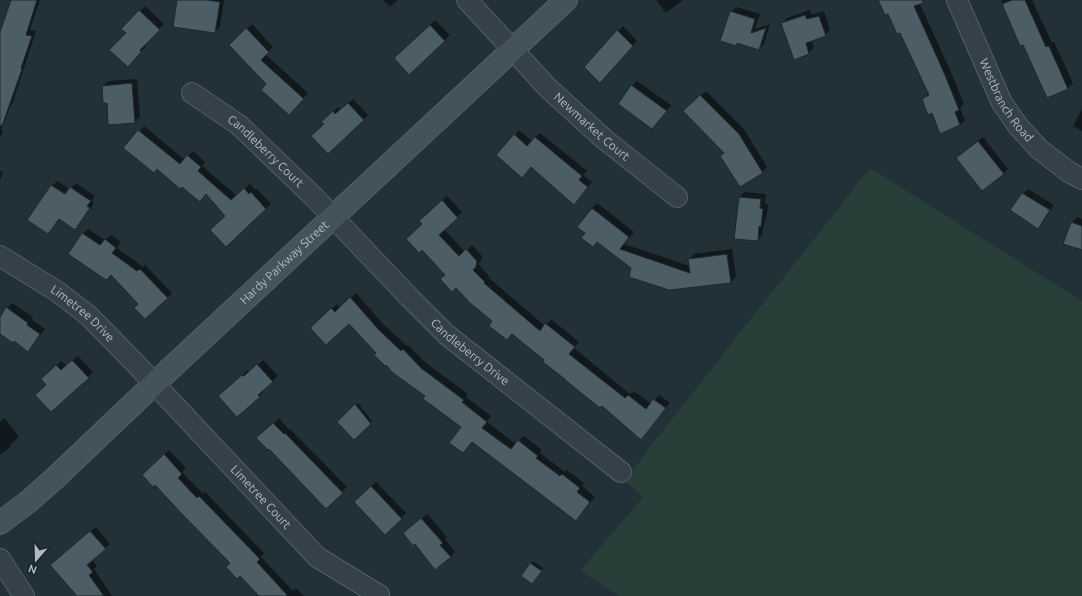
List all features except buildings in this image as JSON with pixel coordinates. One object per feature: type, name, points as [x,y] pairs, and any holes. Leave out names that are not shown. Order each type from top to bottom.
[{"type":"main road","name":"Hardy Parkway Street","points":[[0,523],[28,502],[54,479],[566,0]]},
{"type":"street","name":"Newmarket Court","points":[[467,0],[548,88],[592,128],[677,197]]},
{"type":"street","name":"Westbranch Road","points":[[957,0],[1002,103],[1018,126],[1039,149],[1069,172],[1082,179]]},
{"type":"street","name":"Candleberry Court","points":[[192,93],[239,125],[333,217]]},
{"type":"street","name":"Candleberry Drive","points":[[333,217],[408,296],[448,335],[621,472]]},
{"type":"street","name":"Limetree Drive","points":[[0,256],[58,292],[89,316],[155,383]]},
{"type":"street","name":"Limetree Court","points":[[155,383],[317,557],[380,595]]},
{"type":"street","points":[[0,559],[24,596]]},
{"type":"green space","points":[[870,168],[1082,301],[1082,596],[620,596],[580,571],[643,497],[625,481],[653,443]]}]
